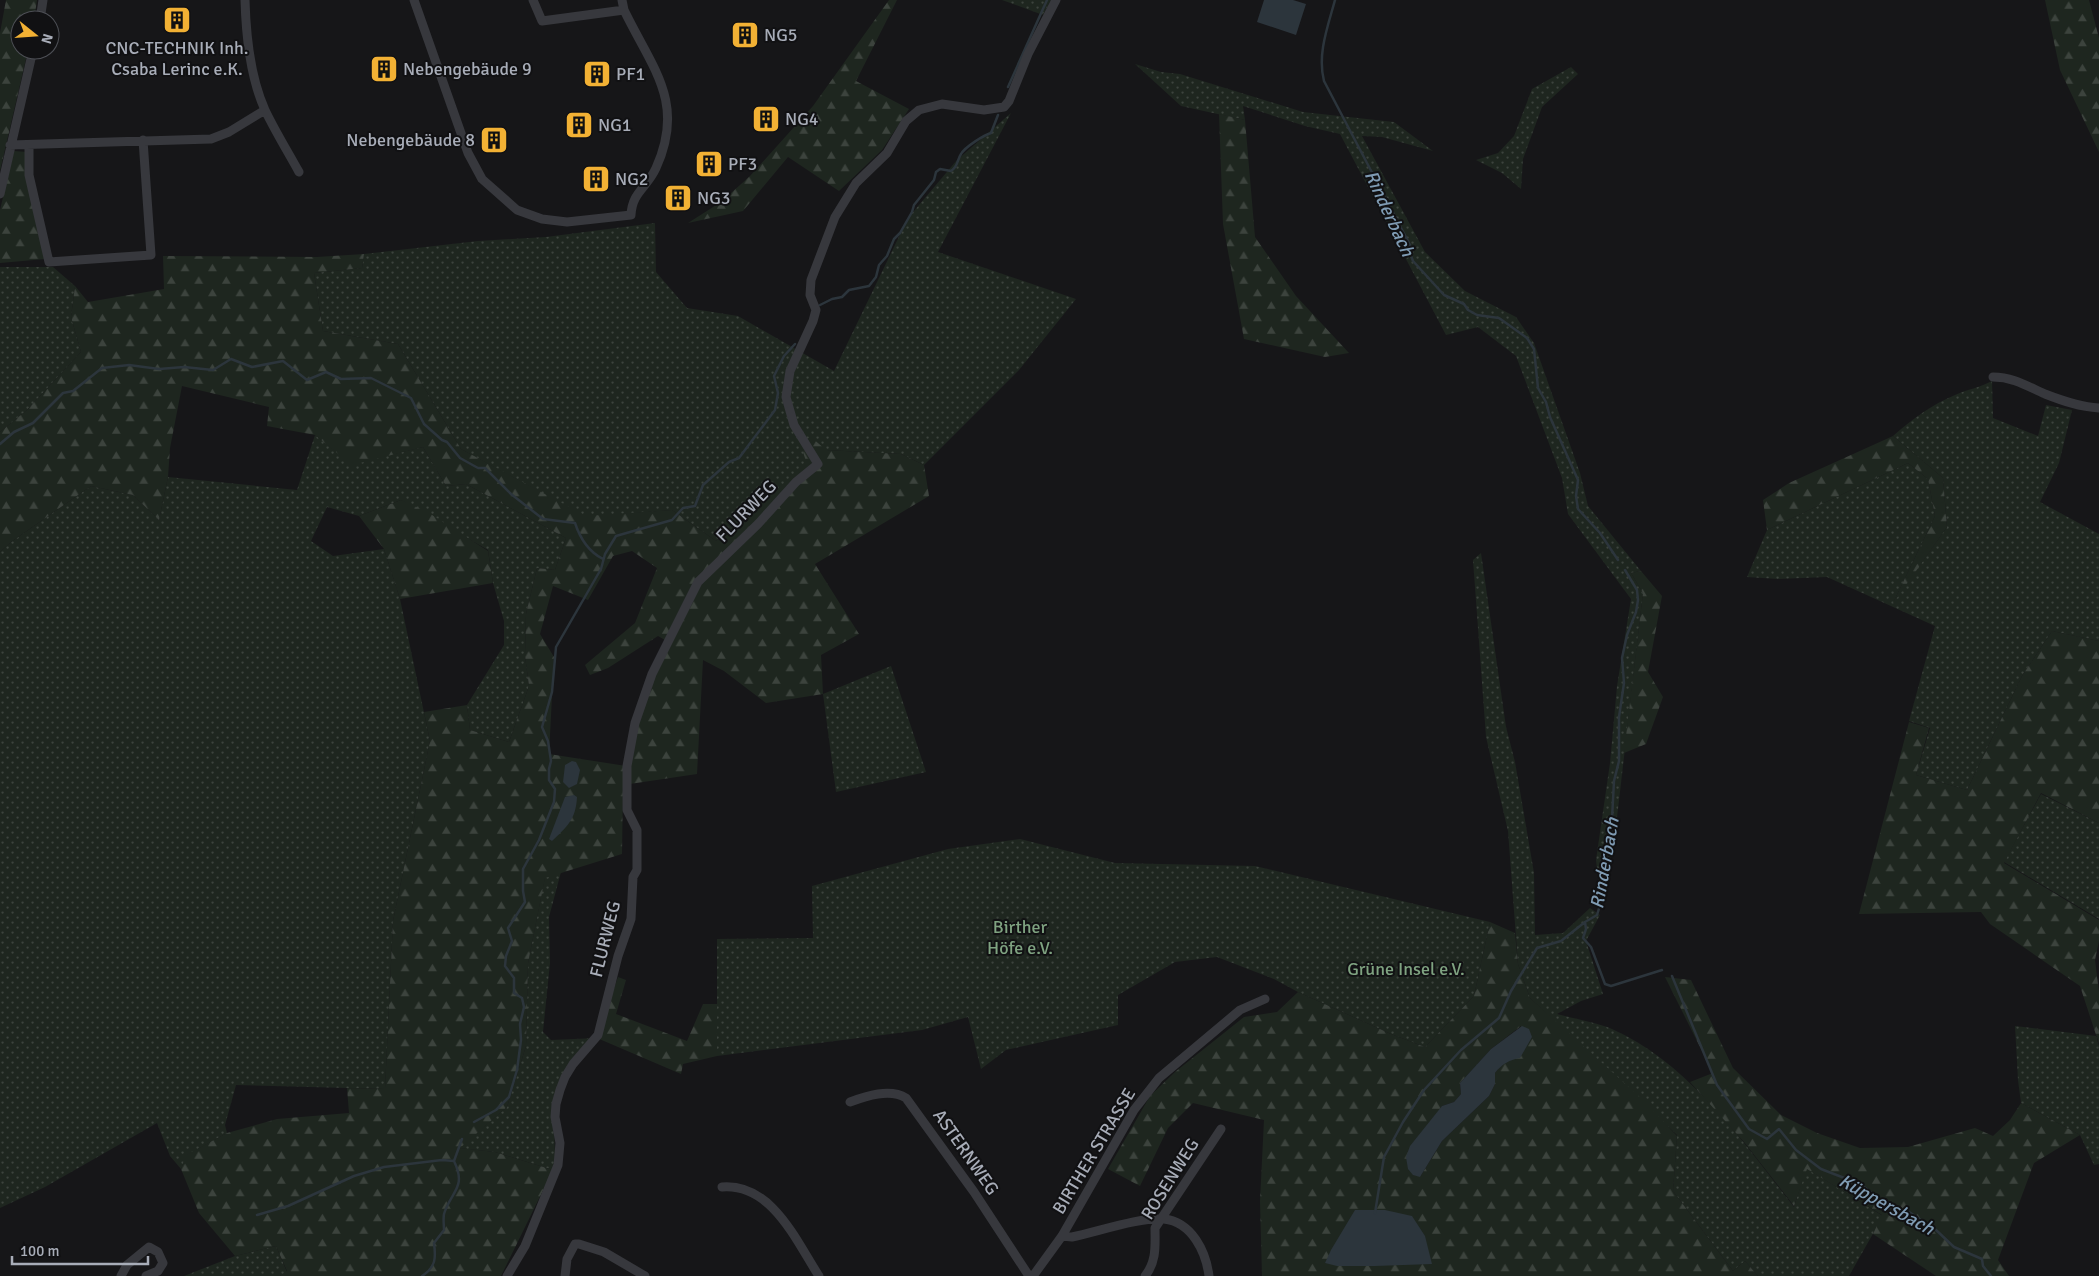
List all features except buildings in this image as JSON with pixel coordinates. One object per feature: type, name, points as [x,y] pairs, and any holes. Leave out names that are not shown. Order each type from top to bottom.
[{"type":"street","points":[[245,0],[246,30],[254,73],[265,110],[299,172]]},
{"type":"street","points":[[414,0],[468,153],[482,179],[517,210],[542,219],[567,222],[632,215],[633,200],[655,171],[666,142],[668,124],[662,84],[624,10],[622,0]]},
{"type":"street","points":[[533,0],[542,21],[624,10]]},
{"type":"street","name":"FLURWEG","points":[[507,1276],[525,1246],[558,1165],[560,1156],[555,1117],[560,1090],[573,1064],[598,1035],[618,956],[631,919],[634,877],[637,870],[637,830],[627,810],[626,766],[635,722],[652,674],[698,582],[758,524],[796,482],[818,464],[794,425],[786,397],[790,371],[813,321],[816,310],[810,295],[811,280],[835,217],[852,188],[887,153],[906,121],[919,110],[942,104],[984,110],[1004,107],[1009,101],[1028,54],[1056,0]]},
{"type":"street","points":[[0,194],[31,60]]},
{"type":"street","points":[[10,145],[211,139],[229,132],[265,110]]},
{"type":"street","points":[[29,145],[29,175],[49,262],[151,255],[143,140]]},
{"type":"street","points":[[1993,377],[2012,379],[2059,399],[2086,407],[2099,408]]},
{"type":"street","name":"BIRTHER STRASSE","points":[[1031,1276],[1062,1236],[1134,1110],[1146,1093],[1159,1078],[1240,1010],[1265,999]]},
{"type":"street","name":"ASTERNWEG","points":[[850,1102],[865,1096],[881,1094],[897,1094],[906,1098],[974,1192],[1031,1276]]},
{"type":"street","name":"ROSENWEG","points":[[1145,1276],[1153,1261],[1156,1246],[1155,1228],[1221,1129]]},
{"type":"street","points":[[722,1187],[734,1186],[752,1193],[771,1204],[819,1276]]},
{"type":"street","points":[[1062,1236],[1072,1237],[1160,1219],[1172,1222],[1190,1233],[1199,1244],[1205,1256],[1209,1276]]},
{"type":"street","points":[[566,1276],[570,1253],[575,1244],[579,1244],[604,1252],[645,1276]]},
{"type":"street","points":[[121,1276],[127,1265],[149,1247],[158,1252],[163,1263],[158,1272],[146,1276]]},
{"type":"green space","points":[[6,0],[37,0],[36,10],[10,10],[10,60],[26,60],[0,171],[0,33]]},
{"type":"green space","points":[[889,0],[897,0],[856,81],[909,109],[882,150],[839,191],[788,157],[743,211],[688,223],[721,202],[750,176],[813,106]]},
{"type":"green space","points":[[1002,0],[1051,0],[1043,15]]},
{"type":"green space","points":[[2045,0],[2089,0],[2099,38],[2099,152],[2060,70]]},
{"type":"green space","points":[[1135,64],[1161,72],[1180,74],[1303,112],[1394,122],[1433,151],[1382,137],[1362,136],[1425,252],[1465,291],[1516,317],[1534,343],[1580,473],[1588,506],[1641,571],[1631,573],[1643,593],[1613,852],[1599,886],[1596,860],[1610,763],[1617,686],[1631,599],[1568,514],[1562,478],[1516,356],[1478,327],[1446,335],[1340,134],[1305,126],[1243,106],[1245,120],[1181,106]]},
{"type":"green space","points":[[1571,67],[1578,74],[1542,107],[1523,159],[1521,189],[1502,173],[1476,160],[1498,153],[1514,136],[1532,89]]},
{"type":"green space","points":[[1011,113],[938,252],[1076,299],[1019,370],[924,465],[901,454],[826,450],[716,541],[672,510],[586,517],[461,449],[398,344],[323,331],[314,273],[362,268],[364,254],[478,241],[546,237],[655,223],[656,272],[687,308],[738,316],[834,371],[908,218],[957,160]]},
{"type":"green space","points":[[1219,114],[1245,120],[1255,237],[1296,296],[1349,353],[1325,357],[1244,339],[1223,224]]},
{"type":"green space","points":[[14,151],[27,152],[45,259],[0,263],[0,210]]},
{"type":"green space","points":[[364,254],[362,268],[314,273],[323,331],[398,344],[461,449],[586,516],[672,510],[716,541],[807,464],[800,443],[811,437],[826,450],[901,454],[924,465],[929,496],[815,564],[859,634],[821,655],[823,694],[766,703],[724,671],[703,660],[697,774],[623,785],[622,854],[545,878],[528,963],[526,1046],[507,1107],[460,1148],[495,1152],[553,1170],[501,1276],[280,1276],[287,1271],[276,1246],[235,1256],[199,1213],[181,1169],[186,1155],[227,1133],[277,1119],[349,1113],[347,1088],[385,1089],[393,921],[430,741],[424,712],[467,705],[470,730],[509,742],[529,686],[525,656],[526,614],[537,568],[555,570],[566,538],[466,484],[446,486],[423,447],[352,465],[315,435],[267,426],[269,407],[182,386],[170,448],[168,477],[159,520],[133,495],[91,486],[11,542],[0,552],[0,432],[27,410],[81,352],[71,317],[75,286],[88,302],[164,289],[163,256],[317,257]],"holes":[[[632,551],[657,568],[635,623],[585,665],[590,675],[608,668],[658,636],[665,640],[641,698],[626,766],[549,754],[554,657],[540,634],[553,586],[588,600],[613,556]]]},
{"type":"green space","points":[[0,267],[53,267],[75,286],[71,317],[81,352],[27,410],[0,432]]},
{"type":"green space","points":[[1992,381],[1993,418],[2038,436],[2046,405],[2072,410],[2059,463],[2040,502],[2099,534],[2099,641],[2052,631],[2022,676],[1967,790],[1916,775],[1930,728],[1909,721],[1935,626],[1827,577],[1778,579],[1747,577],[1767,530],[1908,463],[1928,479],[1935,516],[1894,601],[1947,527],[1943,478],[1893,436],[1931,407],[1960,393]]},
{"type":"green space","points":[[315,435],[352,464],[423,447],[446,486],[466,484],[566,538],[555,570],[537,568],[526,614],[525,656],[529,686],[509,742],[470,730],[467,705],[504,645],[504,621],[493,583],[488,550],[401,500],[359,516],[327,507],[311,541],[333,556],[384,549],[400,599],[430,741],[393,921],[385,1089],[236,1085],[225,1125],[227,1133],[187,1155],[181,1169],[170,1156],[157,1123],[45,1187],[0,1208],[0,552],[11,542],[91,486],[133,495],[159,520],[168,477],[297,490]]},
{"type":"green space","points":[[1893,436],[1943,478],[1947,527],[1892,605],[1935,516],[1928,479],[1908,463],[1767,530],[1763,500],[1789,483]]},
{"type":"green space","points":[[401,500],[429,513],[488,551],[493,583],[400,599],[384,549],[359,516]]},
{"type":"green space","points":[[1481,553],[1506,727],[1515,762],[1534,873],[1535,935],[1563,933],[1590,908],[1600,915],[1586,941],[1603,994],[1581,1001],[1557,1014],[1612,1029],[1640,1044],[1666,1062],[1713,1107],[1794,1207],[1806,1168],[1883,1216],[1849,1276],[1758,1276],[1745,1261],[1733,1271],[1673,1191],[1677,1135],[1530,998],[1518,964],[1508,831],[1486,737],[1473,560]]},
{"type":"green space","points":[[1641,571],[1662,596],[1648,672],[1663,697],[1646,744],[1624,753],[1643,593],[1631,573]]},
{"type":"green space","points":[[2052,631],[2099,641],[2099,823],[2041,793],[2004,863],[2099,920],[2099,941],[2095,960],[2099,992],[2099,1044],[2080,986],[1990,924],[1981,912],[1859,914],[1909,722],[1929,728],[1916,775],[1967,790],[2022,676]]},
{"type":"green space","points":[[891,666],[926,772],[836,792],[823,694]]},
{"type":"green space","points":[[2041,794],[2099,823],[2099,919],[2004,862]]},
{"type":"green space","name":"Birther Höfe e.V.","points":[[1020,839],[1115,863],[1255,866],[1490,922],[1474,996],[1425,1047],[1391,1034],[1298,992],[1274,979],[1217,957],[1175,962],[1118,995],[1118,1025],[1006,1050],[981,1069],[968,1017],[922,1030],[717,1056],[717,939],[813,938],[812,886],[948,849]]},
{"type":"green space","points":[[561,872],[549,917],[550,963],[543,1032],[551,1040],[597,1038],[565,1072],[554,1116],[555,1160],[553,1170],[495,1152],[459,1148],[507,1107],[526,1046],[528,963],[545,877]]},
{"type":"green space","points":[[1490,922],[1515,933],[1518,964],[1530,998],[1642,1099],[1677,1136],[1673,1191],[1733,1271],[1745,1261],[1758,1276],[1262,1276],[1260,1201],[1264,1120],[1193,1103],[1168,1128],[1140,1186],[1108,1169],[1150,1096],[1175,1072],[1244,1017],[1277,1012],[1298,992],[1391,1034],[1425,1047],[1474,996]],"holes":[[[1521,1026],[1511,1059],[1501,1065],[1495,1073],[1495,1084],[1489,1096],[1442,1141],[1420,1177],[1442,1106],[1454,1102],[1461,1094],[1460,1083],[1491,1049]]]},
{"type":"green space","points":[[618,977],[626,980],[616,1014],[687,1041],[703,1004],[717,1004],[717,1056],[683,1064],[681,1074],[597,1038]]},
{"type":"green space","points":[[1665,977],[1691,980],[1733,1068],[1781,1115],[1817,1133],[1860,1148],[1908,1147],[1975,1128],[1993,1136],[2010,1120],[2021,1103],[2080,1135],[2034,1163],[1998,1260],[2009,1276],[1936,1276],[1873,1234],[1882,1215],[1807,1169],[1794,1206],[1744,1142],[1690,1082],[1713,1073]]},
{"type":"green space","points":[[2015,1026],[2096,1036],[2099,1046],[2099,1164],[2094,1165],[2080,1135],[2021,1103]]},
{"type":"green space","points":[[276,1246],[287,1272],[280,1276],[184,1276],[235,1256]]},
{"type":"shaded area","points":[[1264,0],[1293,0],[1306,4],[1296,35],[1257,22]]},
{"type":"shaded area","points":[[572,761],[576,762],[580,770],[577,784],[569,788],[563,782],[565,765]]},
{"type":"shaded area","points":[[574,795],[577,797],[573,817],[552,841],[549,839],[565,797]]},
{"type":"shaded area","points":[[1522,1026],[1529,1029],[1532,1037],[1520,1058],[1506,1063],[1495,1073],[1495,1084],[1489,1096],[1442,1141],[1420,1177],[1413,1175],[1408,1169],[1406,1157],[1410,1146],[1442,1106],[1454,1102],[1461,1094],[1460,1083],[1491,1049]]},
{"type":"shaded area","points":[[1355,1210],[1385,1210],[1412,1216],[1425,1236],[1432,1264],[1337,1266],[1325,1263]]},
{"type":"waterway","points":[[1008,87],[1047,0]]},
{"type":"waterway","name":"Rinderbach","points":[[1335,0],[1323,50],[1322,71],[1324,81],[1410,245],[1409,251],[1413,261],[1444,295],[1464,304],[1468,310],[1477,315],[1499,318],[1527,338],[1534,349],[1538,388],[1546,402],[1550,417],[1578,480],[1576,496],[1578,509],[1600,533],[1618,560]]},
{"type":"waterway","points":[[820,305],[832,299],[842,297],[849,290],[869,286],[876,277],[879,265],[887,256],[894,239],[900,233],[914,205],[934,180],[936,172],[940,169],[951,171],[966,148],[991,133],[998,115]]},
{"type":"waterway","points":[[474,1122],[496,1110],[509,1097],[517,1070],[521,1040],[520,1024],[524,1007],[522,998],[514,993],[514,978],[505,966],[506,956],[512,941],[508,928],[525,902],[523,869],[539,840],[554,802],[555,789],[549,780],[551,761],[548,741],[542,727],[552,692],[556,647],[601,569],[605,554],[616,536],[672,520],[683,508],[695,506],[703,485],[729,462],[739,458],[775,410],[778,393],[774,376],[784,356],[795,344]]},
{"type":"waterway","points":[[0,444],[14,432],[33,423],[63,393],[73,391],[102,368],[129,365],[159,369],[184,367],[213,370],[231,359],[252,367],[283,361],[307,380],[326,372],[341,379],[371,378],[411,398],[424,424],[442,440],[447,442],[460,458],[478,468],[485,468],[511,494],[543,519],[575,523],[586,544],[593,553],[603,559]]},
{"type":"waterway","name":"Rinderbach","points":[[1375,1213],[1384,1157],[1403,1122],[1424,1090],[1461,1050],[1499,1018],[1511,991],[1537,948],[1561,941],[1597,915],[1601,902],[1602,858],[1611,838],[1614,781],[1619,761],[1619,717],[1624,683],[1622,658],[1638,600],[1637,590],[1625,570]]},
{"type":"waterway","name":"Küppersbach","points":[[1585,922],[1586,929],[1583,938],[1591,947],[1605,984],[1611,986],[1662,970]]},
{"type":"waterway","name":"Küppersbach","points":[[1672,976],[1717,1085],[1749,1129],[1767,1139],[1779,1129],[1796,1150],[1821,1169],[1860,1184],[1897,1212],[1909,1212],[1936,1230],[1954,1247],[1982,1259],[1983,1266],[1991,1276]]},
{"type":"waterway","points":[[422,1276],[427,1273],[434,1262],[434,1243],[444,1230],[444,1214],[457,1189],[459,1177],[454,1161],[462,1139]]},
{"type":"waterway","points":[[257,1215],[288,1206],[354,1176],[384,1167],[442,1160],[454,1161]]},
{"type":"place","name":"CNC-TECHNIK Inh. Csaba Lerinc e.K.","points":[[177,20]]},
{"type":"place","name":"NG5","points":[[745,35]]},
{"type":"place","name":"Nebengebäude 9","points":[[384,69]]},
{"type":"place","name":"PF1","points":[[597,74]]},
{"type":"place","name":"NG4","points":[[766,119]]},
{"type":"place","name":"NG1","points":[[579,125]]},
{"type":"place","name":"Nebengebäude 8","points":[[494,140]]},
{"type":"place","name":"PF3","points":[[709,164]]},
{"type":"place","name":"NG2","points":[[596,179]]},
{"type":"place","name":"NG3","points":[[678,198]]},
{"type":"park label","name":"Grüne Insel e.V.","points":[[1406,969]]}]
